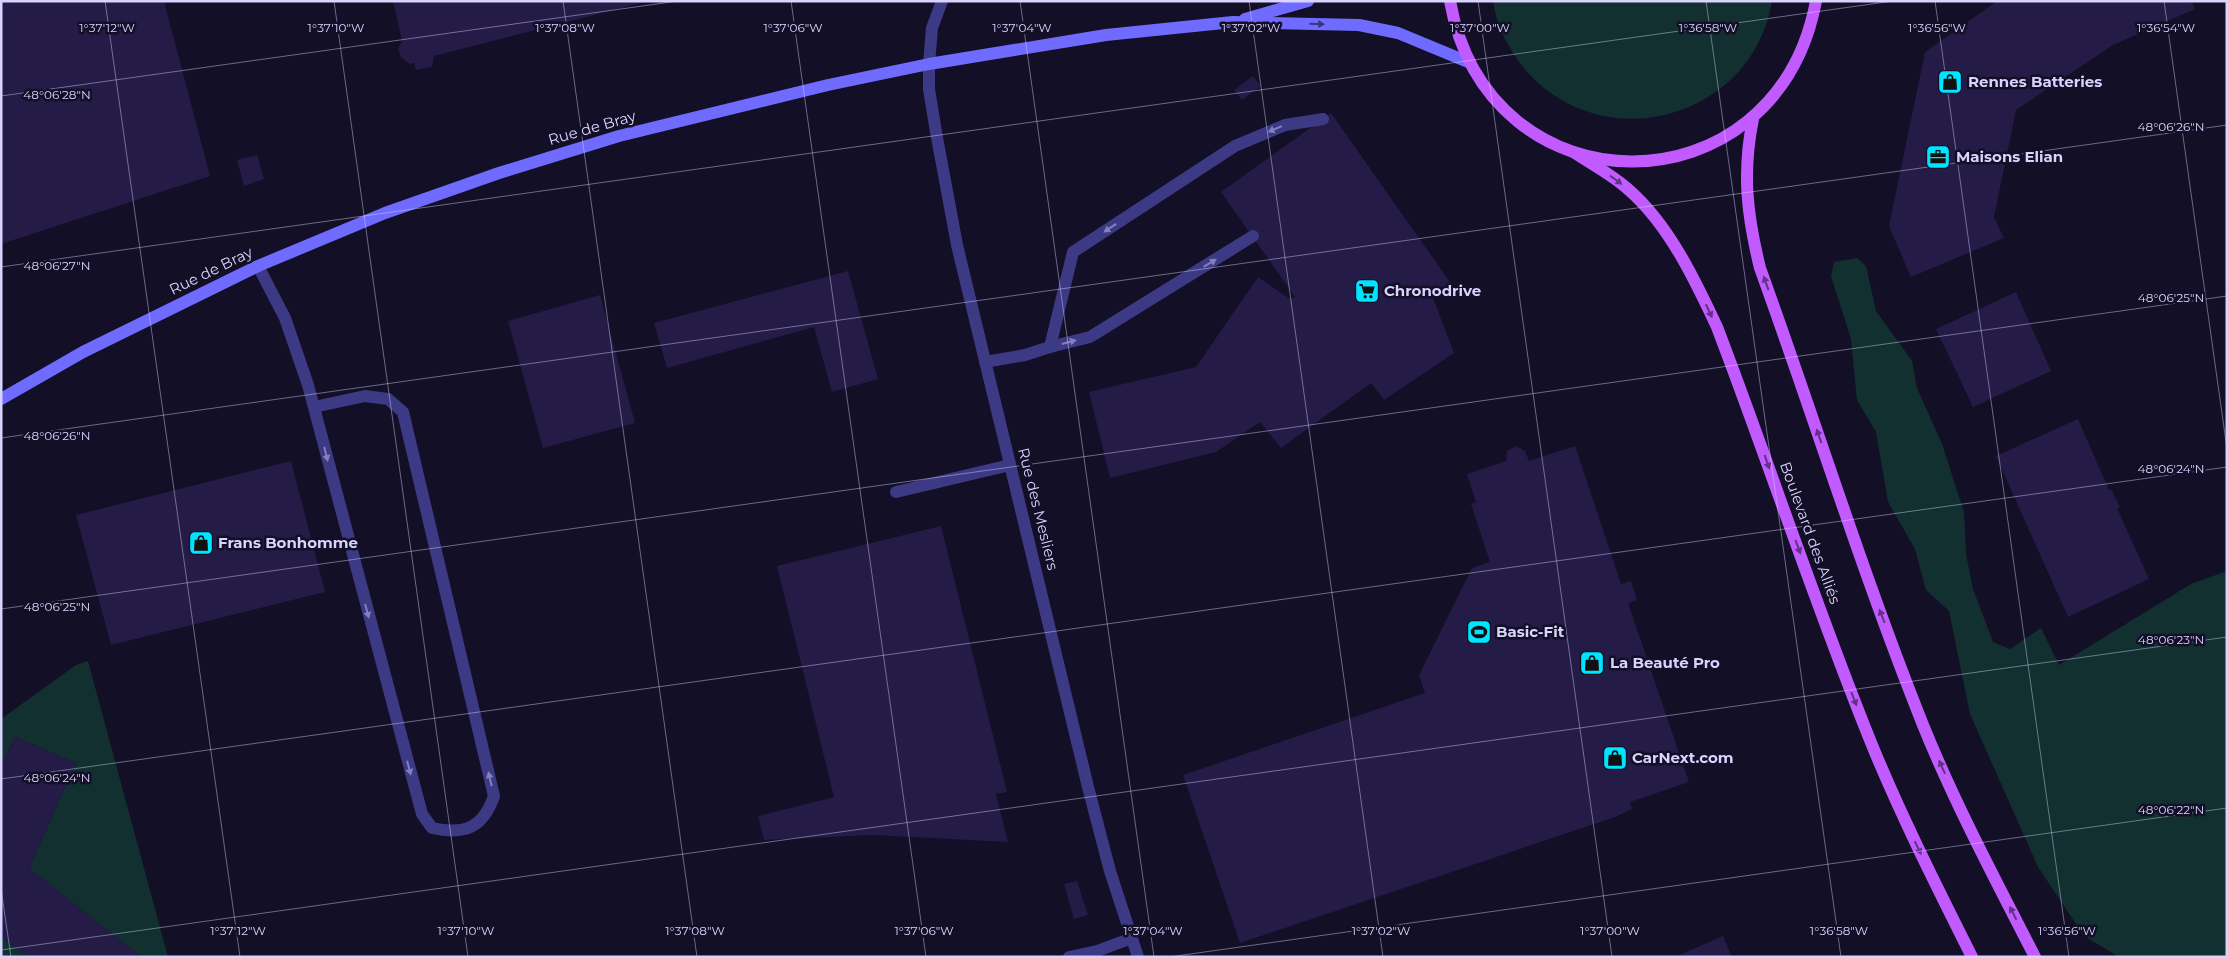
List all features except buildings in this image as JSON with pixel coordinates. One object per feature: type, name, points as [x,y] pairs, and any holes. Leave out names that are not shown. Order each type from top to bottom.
[{"type":"main road","points":[[1450,1],[1460,41],[1468,62],[1483,86],[1524,127],[1548,142],[1575,153],[1601,160],[1655,161],[1682,156],[1707,147],[1730,135],[1752,119],[1772,99],[1789,76],[1802,52],[1811,25],[1816,1]]},
{"type":"main road","points":[[1752,119],[1746,151],[1746,189],[1750,229],[1760,268],[1879,608],[1924,726],[1983,857],[2035,957]]},
{"type":"main road","name":"Boulevard des Alliés","points":[[1575,153],[1628,189],[1645,206],[1659,224],[1701,294],[1717,327],[1872,746],[1930,876],[1972,957]]},
{"type":"street","name":"Rue des Mesliers","points":[[942,1],[932,28],[929,64],[935,123],[957,245],[1093,806],[1110,870],[1138,957]]},
{"type":"street","name":"Rue de Bray","points":[[1233,22],[1308,1]]},
{"type":"street","name":"Rue de Bray","points":[[1,398],[83,352],[258,266],[384,213],[499,173],[610,139],[780,96],[929,64],[1106,35],[1233,22],[1358,25],[1398,33],[1468,62]]},
{"type":"street","points":[[1050,347],[1074,252],[1235,146],[1285,125],[1323,119]]},
{"type":"street","points":[[985,362],[1025,355],[1090,337],[1253,236]]},
{"type":"street","points":[[258,266],[285,318],[314,407],[422,814],[432,828],[451,832],[476,826],[488,814],[494,796],[404,412],[388,399],[365,396],[314,407]]},
{"type":"street","points":[[896,492],[1010,465]]},
{"type":"street","points":[[1069,957],[1097,951],[1132,938]]},
{"type":"green space","points":[[1493,1],[1772,1],[1759,42],[1735,75],[1704,99],[1668,114],[1630,119],[1591,113],[1555,96],[1523,67],[1512,52],[1500,27]]},
{"type":"green space","points":[[1857,258],[1866,266],[1876,311],[1912,361],[1917,388],[1942,444],[1964,512],[1966,554],[1973,589],[1993,642],[2010,649],[2041,628],[2059,665],[2191,584],[2227,571],[2227,957],[2119,957],[2084,936],[2038,867],[1970,714],[1949,611],[1926,590],[1915,549],[1888,502],[1876,432],[1857,400],[1851,339],[1831,276],[1834,262]]},
{"type":"green space","points":[[88,661],[168,957],[141,957],[29,868],[76,763],[15,737],[1,767],[1,719],[76,665]]},
{"type":"green space","points":[[1,936],[28,957],[1,957]]},
{"type":"place","name":"Rennes Batteries","points":[[1950,82]]},
{"type":"place","name":"Maisons Elian","points":[[1938,157]]},
{"type":"place","name":"Chronodrive","points":[[1367,291]]},
{"type":"place","name":"Frans Bonhomme","points":[[201,543]]},
{"type":"place","name":"Basic-Fit","points":[[1479,632]]},
{"type":"place","name":"La Beauté Pro","points":[[1592,663]]},
{"type":"place","name":"CarNext.com","points":[[1615,758]]}]
